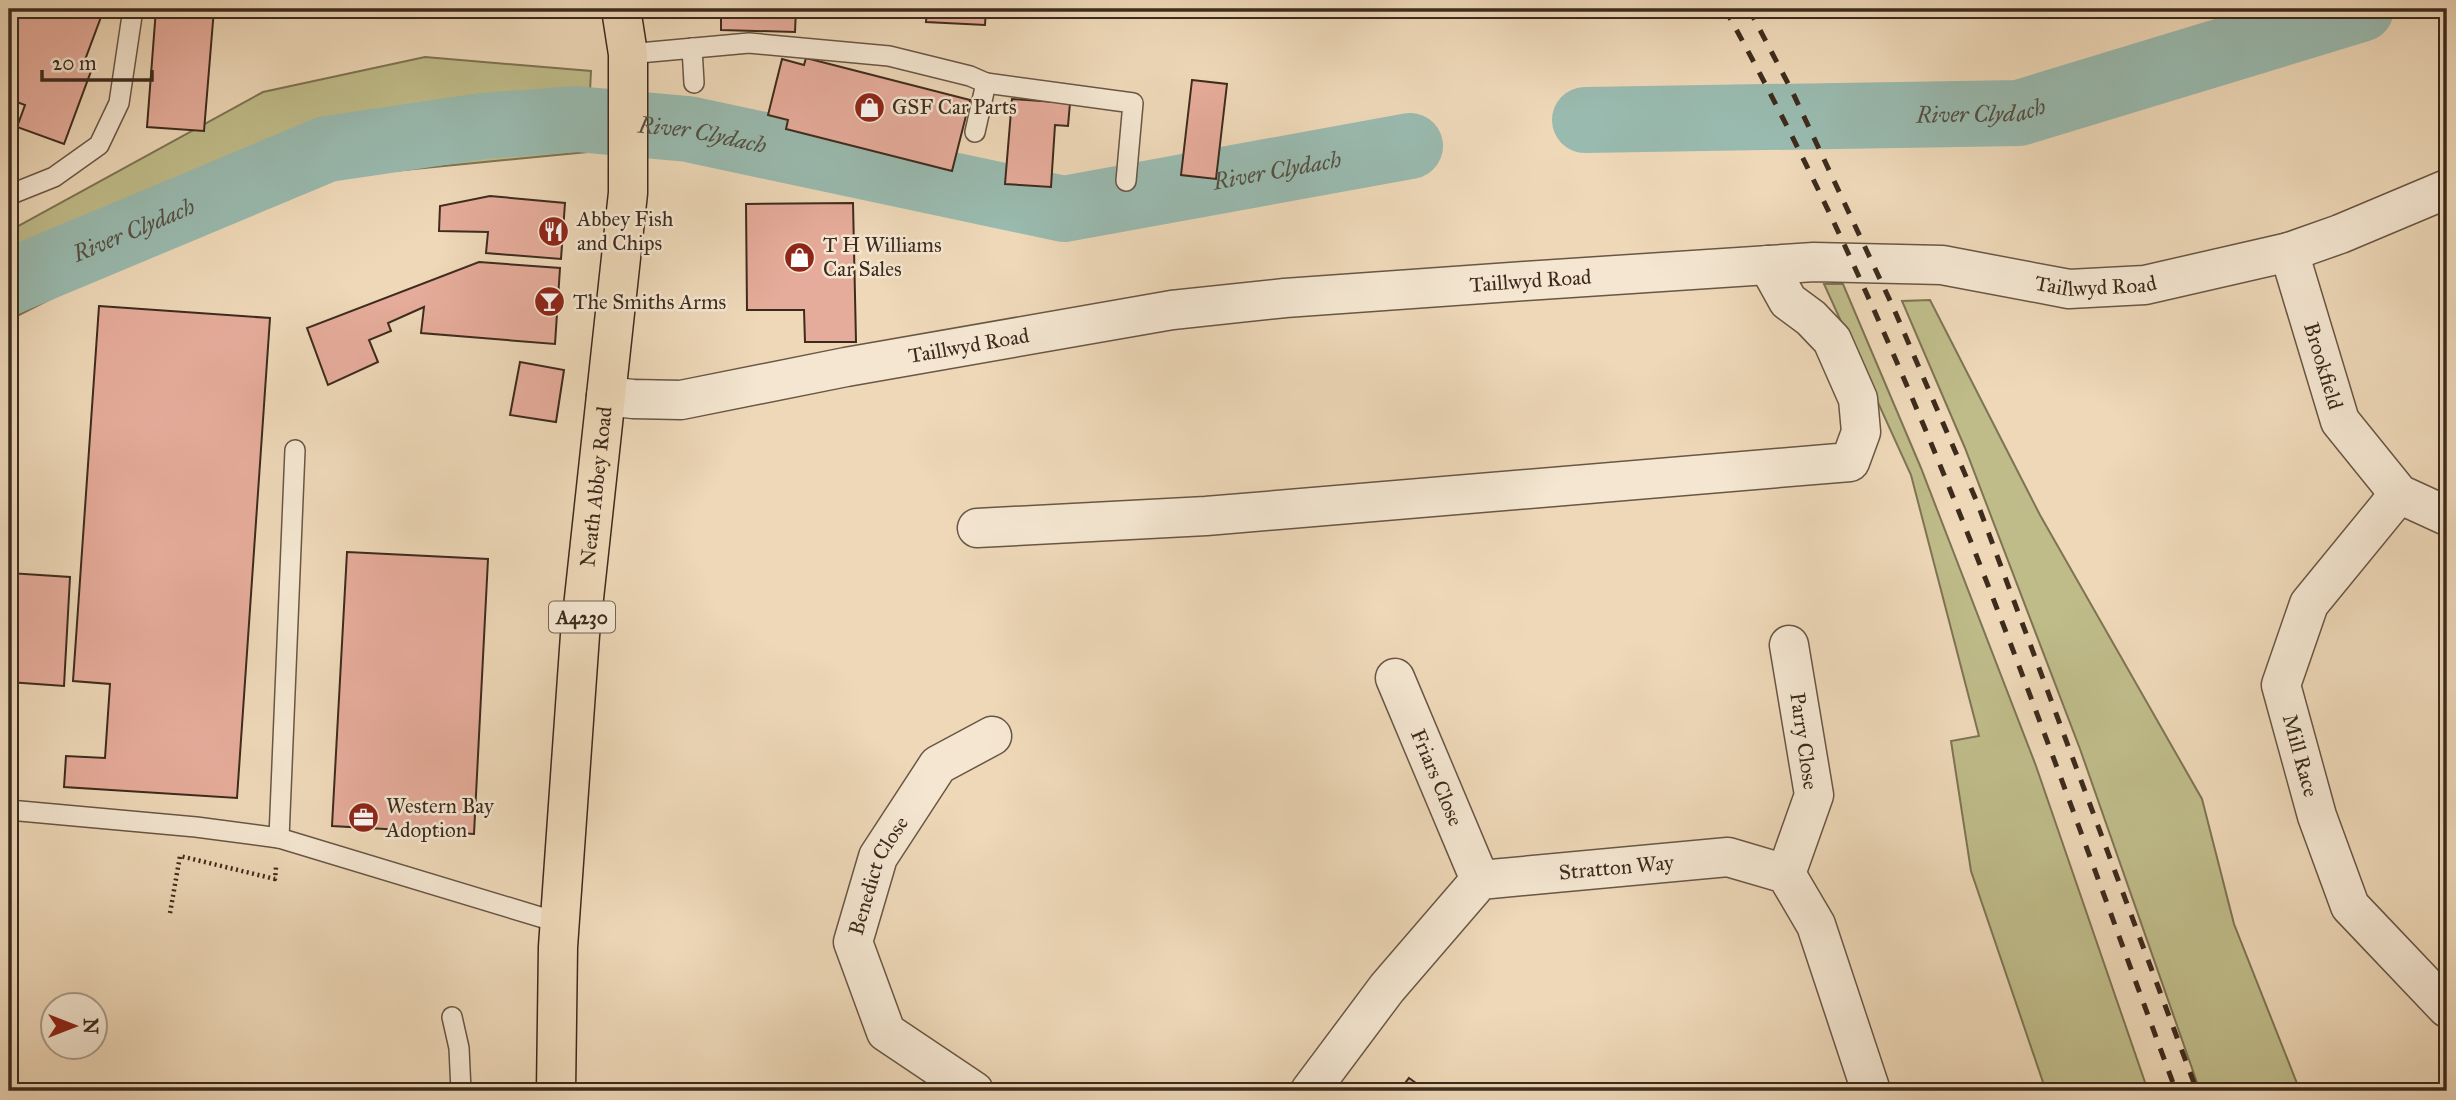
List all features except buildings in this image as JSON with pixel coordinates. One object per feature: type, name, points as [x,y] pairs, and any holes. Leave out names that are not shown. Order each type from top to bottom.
[{"type":"main road","name":"A4230","points":[[621,9],[628,54]]},
{"type":"main road","name":"Neath Abbey Road","points":[[556,1091],[560,923],[580,635],[628,193],[628,54]]},
{"type":"street","name":"Taillwyd Road","points":[[606,396],[681,400],[1172,310],[1284,298],[1814,262],[1942,265],[2068,289],[2145,285],[2289,251],[2340,234],[2447,189]]},
{"type":"street","name":"Brookfield","points":[[2289,251],[2340,421],[2399,494],[2447,516]]},
{"type":"street","points":[[977,528],[1206,516],[1850,462],[1861,432],[1858,399],[1832,340],[1811,318],[1788,301],[1768,265]]},
{"type":"street","name":"Mill Race","points":[[2399,494],[2309,604],[2281,685],[2317,816],[2350,906],[2447,1008]]},
{"type":"street","name":"Parry Close","points":[[1786,874],[1814,795],[1789,645]]},
{"type":"street","name":"Friars Close","points":[[1395,677],[1480,880]]},
{"type":"street","name":"Benedict Close","points":[[974,1091],[886,1032],[853,942],[878,857],[938,765],[992,736]]},
{"type":"street","name":"Stratton Way","points":[[1480,880],[1728,857],[1786,874]]},
{"type":"street","points":[[1786,874],[1816,925],[1871,1091]]},
{"type":"street","points":[[1310,1091],[1387,988],[1480,880]]},
{"type":"lane","points":[[9,195],[54,177],[99,145],[119,103],[134,9]]},
{"type":"lane","points":[[640,9],[628,54],[749,43],[889,56],[971,76],[986,83],[1099,96],[1133,103],[1126,181]]},
{"type":"lane","points":[[692,48],[694,83]]},
{"type":"lane","points":[[975,132],[986,83]]},
{"type":"lane","points":[[279,838],[295,450]]},
{"type":"lane","points":[[9,810],[196,827],[279,838],[560,923]]},
{"type":"lane","points":[[452,1017],[459,1048],[461,1091]]},
{"type":"path","points":[[170,914],[180,856],[275,879],[279,838]]},
{"type":"shaded area","points":[[425,57],[591,71],[587,152],[282,182],[9,320],[9,231],[263,92]]},
{"type":"shaded area","points":[[1824,284],[1843,284],[1921,468],[2036,766],[2148,1091],[2046,1091],[1971,871],[1951,741],[1979,736],[1911,475]]},
{"type":"shaded area","points":[[1930,300],[2040,515],[2202,799],[2234,924],[2300,1091],[2200,1091],[2080,749],[1965,448],[1902,301]]},
{"type":"waterway","name":"River Clydach","points":[[1585,120],[2019,113],[2361,9]]},
{"type":"waterway","name":"River Clydach","points":[[9,282],[327,149],[483,126],[576,119],[688,129],[1064,209],[1410,146]]},
{"type":"railway","points":[[1725,9],[1793,139],[1856,271],[1915,406],[2024,678],[2176,1091]]},
{"type":"railway","points":[[1749,9],[1792,91],[1893,307],[1977,502],[2197,1091]]},
{"type":"place","name":"GSF Car Parts","points":[[869,107]]},
{"type":"place","name":"Abbey Fish and Chips","points":[[554,231]]},
{"type":"place","name":"T H Williams Car Sales","points":[[800,257]]},
{"type":"place","name":"The Smiths Arms","points":[[550,302]]},
{"type":"place","name":"Western Bay Adoption","points":[[363,818]]}]
